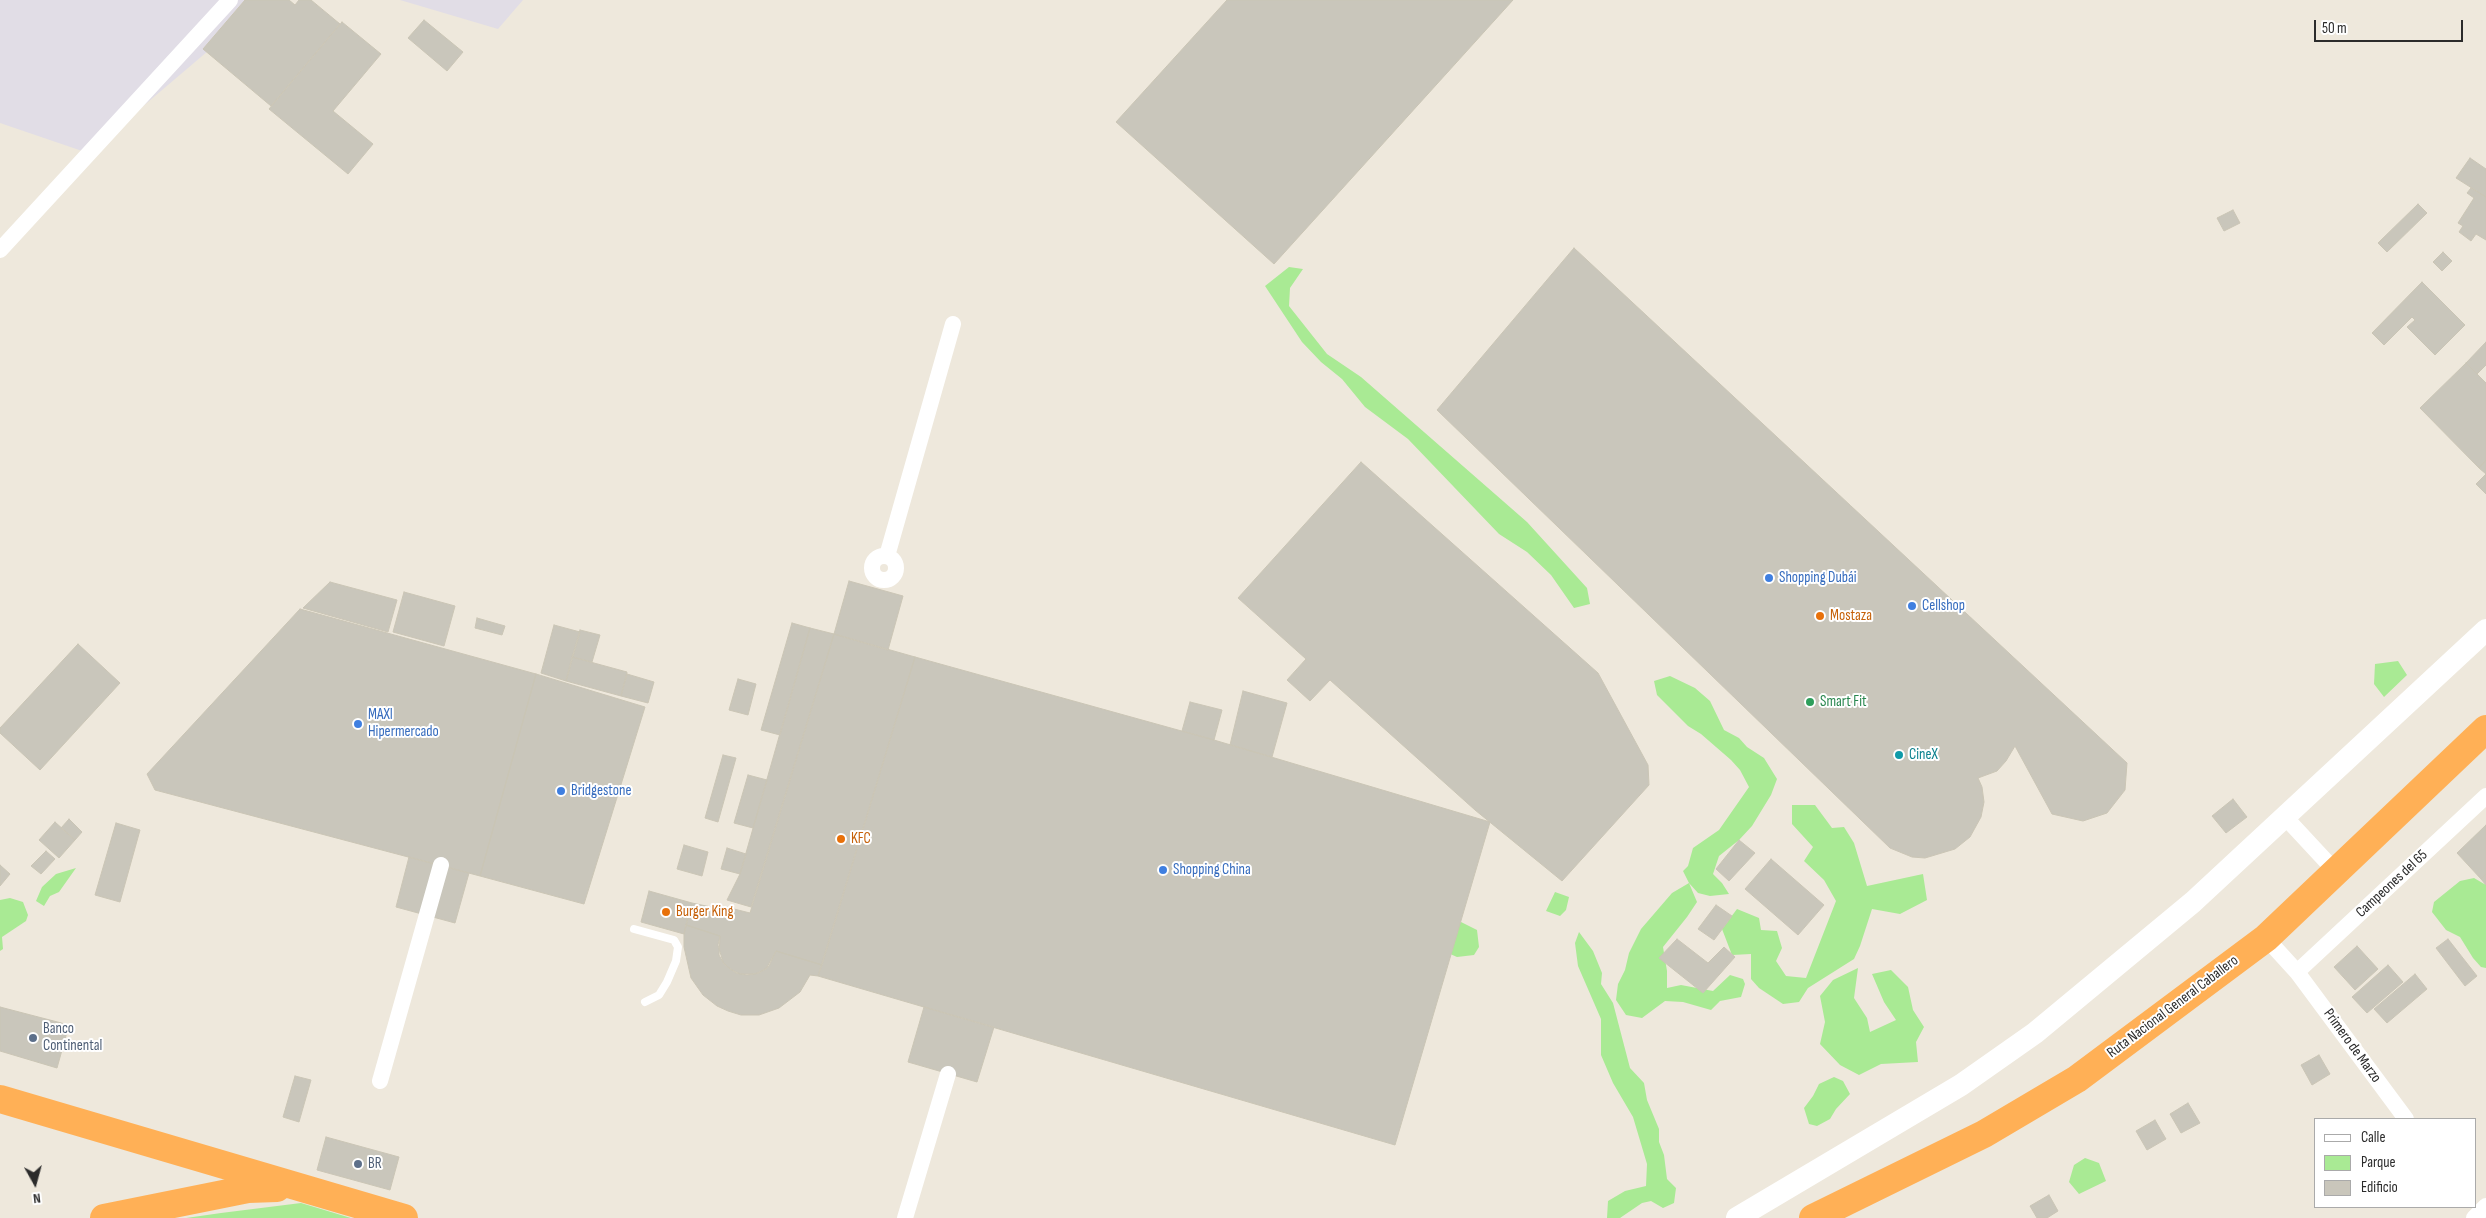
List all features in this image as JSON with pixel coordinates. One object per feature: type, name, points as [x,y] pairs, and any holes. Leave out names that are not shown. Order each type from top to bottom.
[{"type":"highway","name":"Ruta Nacional General Caballero","points":[[1813,1218],[1984,1134],[2077,1079],[2266,938],[2337,873],[2486,729]]},
{"type":"highway","points":[[0,1099],[293,1187],[404,1218]]},
{"type":"highway","points":[[104,1218],[248,1189],[293,1187]]},
{"type":"street","points":[[0,250],[230,0]]},
{"type":"street","points":[[879,584],[889,579],[895,573],[896,565],[887,556],[953,324]]},
{"type":"street","points":[[1737,1218],[1960,1085],[2034,1033],[2193,902],[2486,630]]},
{"type":"street","name":"Campeones del 65","points":[[2297,972],[2486,796]]},
{"type":"street","points":[[2285,817],[2337,873]]},
{"type":"street","points":[[380,1081],[441,865]]},
{"type":"street","name":"Primero de Marzo","points":[[2266,938],[2297,972],[2405,1118]]},
{"type":"street","points":[[905,1218],[948,1074]]},
{"type":"lane","points":[[634,929],[674,940],[678,947],[676,961],[667,982],[659,995],[645,1002]]},
{"type":"shaded area","points":[[0,0],[268,0],[88,153],[0,123]]},
{"type":"shaded area","points":[[400,0],[523,0],[498,29]]},
{"type":"green space","points":[[1289,267],[1303,269],[1290,288],[1289,306],[1327,354],[1361,377],[1527,522],[1587,588],[1590,604],[1574,608],[1551,575],[1527,552],[1499,534],[1408,439],[1365,407],[1342,379],[1321,362],[1302,342],[1265,286]]},
{"type":"green space","points":[[2398,661],[2407,675],[2384,697],[2374,684],[2375,664]]},
{"type":"green space","points":[[1670,676],[1695,688],[1710,701],[1724,730],[1739,738],[1747,747],[1764,758],[1777,779],[1771,795],[1752,826],[1739,840],[1719,856],[1713,874],[1729,894],[1710,896],[1698,893],[1689,883],[1683,871],[1688,866],[1693,848],[1719,830],[1749,787],[1740,770],[1731,760],[1701,734],[1688,726],[1657,695],[1654,681]]},
{"type":"green space","points":[[1792,805],[1815,805],[1832,828],[1844,827],[1854,843],[1867,886],[1923,874],[1927,900],[1900,914],[1872,909],[1854,959],[1808,988],[1799,1002],[1783,1004],[1759,988],[1751,979],[1751,954],[1732,955],[1722,929],[1737,909],[1759,918],[1761,930],[1777,931],[1782,948],[1776,961],[1786,976],[1806,978],[1836,901],[1824,880],[1804,861],[1813,847],[1792,824]]},
{"type":"green space","points":[[76,868],[59,892],[50,896],[44,906],[36,901],[42,887],[56,874]]},
{"type":"green space","points":[[2474,878],[2486,885],[2486,968],[2481,967],[2460,937],[2446,930],[2432,912],[2434,902],[2460,881]]},
{"type":"green space","points":[[1689,883],[1697,902],[1663,947],[1667,971],[1667,988],[1681,985],[1713,991],[1730,975],[1743,979],[1745,984],[1741,997],[1720,1001],[1711,1010],[1683,1002],[1665,1001],[1642,1018],[1626,1015],[1616,1000],[1618,984],[1625,970],[1629,953],[1641,929],[1672,893]]},
{"type":"green space","points":[[1555,892],[1569,897],[1566,910],[1560,916],[1546,911]]},
{"type":"green space","points":[[10,898],[23,902],[28,915],[26,921],[2,937],[3,949],[0,951],[0,900]]},
{"type":"green space","points":[[1461,922],[1477,930],[1479,947],[1474,955],[1457,957],[1448,953],[1450,935]]},
{"type":"green space","points":[[1579,932],[1593,951],[1602,973],[1601,984],[1613,1003],[1630,1068],[1644,1083],[1647,1100],[1659,1129],[1659,1142],[1664,1155],[1667,1179],[1676,1188],[1674,1203],[1663,1208],[1651,1201],[1642,1203],[1620,1218],[1607,1218],[1608,1201],[1625,1191],[1646,1186],[1647,1164],[1633,1117],[1613,1083],[1601,1055],[1601,1019],[1578,966],[1575,943]]},
{"type":"green space","points":[[1858,968],[1854,998],[1867,1018],[1870,1032],[1896,1020],[1884,1002],[1872,974],[1891,970],[1908,987],[1913,1010],[1924,1027],[1916,1042],[1918,1062],[1881,1064],[1859,1075],[1840,1065],[1820,1044],[1825,1022],[1820,996],[1833,980]]},
{"type":"green space","points":[[1834,1077],[1843,1081],[1850,1094],[1836,1109],[1830,1119],[1817,1126],[1809,1124],[1804,1108],[1819,1084]]},
{"type":"green space","points":[[2085,1158],[2099,1163],[2106,1181],[2079,1194],[2069,1182],[2074,1165]]},
{"type":"green space","points":[[301,1203],[351,1218],[186,1218],[221,1213]]},
{"type":"building","points":[[245,0],[289,0],[295,5],[299,0],[311,0],[340,24],[271,106],[203,49]]},
{"type":"building","points":[[1227,0],[1513,0],[1274,264],[1116,122]]},
{"type":"building","points":[[424,20],[463,52],[447,71],[408,38]]},
{"type":"building","points":[[342,22],[381,54],[333,111],[373,144],[348,174],[269,109]]},
{"type":"building","points":[[2470,158],[2486,169],[2486,197],[2456,178]]},
{"type":"building","points":[[2471,188],[2486,197],[2486,240],[2476,234],[2471,241],[2459,232],[2463,226],[2458,223],[2474,198],[2467,193]]},
{"type":"building","points":[[2418,204],[2427,213],[2387,252],[2378,243]]},
{"type":"building","points":[[2233,210],[2240,223],[2224,231],[2217,218]]},
{"type":"building","name":"Shopping Dubái","points":[[1574,248],[2127,763],[2125,790],[2107,813],[2083,821],[2052,814],[2015,746],[1997,771],[1978,778],[1982,787],[1984,802],[1981,817],[1970,837],[1955,849],[1925,858],[1912,857],[1890,848],[1437,410]]},
{"type":"building","points":[[2443,252],[2452,261],[2442,271],[2433,262]]},
{"type":"building","points":[[2422,282],[2465,325],[2435,355],[2407,327],[2415,320],[2412,317],[2384,345],[2372,333]]},
{"type":"building","points":[[2486,342],[2486,365],[2477,374],[2466,363]]},
{"type":"building","points":[[2466,363],[2486,383],[2486,460],[2479,468],[2420,408]]},
{"type":"building","points":[[2486,460],[2486,474],[2479,468]]},
{"type":"building","points":[[1361,462],[1598,673],[1648,765],[1649,785],[1562,881],[1475,810],[1330,680],[1310,701],[1287,680],[1306,659],[1238,598]]},
{"type":"building","points":[[2486,474],[2486,494],[2476,484]]},
{"type":"building","points":[[849,581],[903,596],[888,650],[834,634]]},
{"type":"building","points":[[330,582],[397,600],[388,632],[303,608]]},
{"type":"building","points":[[404,592],[455,606],[444,646],[393,632]]},
{"type":"building","name":"MAXI Hipermercado","points":[[300,609],[536,674],[480,876],[155,790],[147,774]]},
{"type":"building","points":[[477,618],[505,626],[502,635],[475,628]]},
{"type":"building","points":[[792,623],[810,628],[780,735],[761,730]]},
{"type":"building","points":[[554,625],[580,632],[566,681],[541,673]]},
{"type":"building","points":[[810,628],[834,634],[751,907],[727,900],[740,874]]},
{"type":"building","points":[[580,630],[600,635],[592,662],[572,657]]},
{"type":"building","points":[[834,634],[915,657],[822,965],[776,951],[766,969],[755,974],[740,974],[730,969],[723,962],[718,945],[720,936],[686,925],[692,903],[725,910],[726,907],[750,913]]},
{"type":"building","points":[[78,644],[120,683],[40,770],[0,733],[0,728]]},
{"type":"building","points":[[572,657],[627,672],[621,696],[566,681]]},
{"type":"building","name":"Shopping China","points":[[915,657],[1214,740],[1490,822],[1395,1145],[818,976]]},
{"type":"building","name":"Bridgestone","points":[[536,674],[645,707],[584,904],[480,876]]},
{"type":"building","points":[[627,674],[654,682],[648,703],[621,696]]},
{"type":"building","points":[[738,679],[756,684],[748,715],[729,710]]},
{"type":"building","points":[[1243,691],[1287,703],[1272,757],[1230,745]]},
{"type":"building","points":[[1190,702],[1222,710],[1214,740],[1182,731]]},
{"type":"building","points":[[723,755],[736,758],[718,822],[705,818]]},
{"type":"building","points":[[748,775],[767,780],[753,828],[734,823]]},
{"type":"building","points":[[2233,799],[2247,817],[2226,833],[2212,816]]},
{"type":"building","points":[[69,819],[82,832],[75,840],[61,828]]},
{"type":"building","points":[[55,822],[75,840],[59,858],[39,840]]},
{"type":"building","points":[[116,823],[140,830],[120,902],[95,895]]},
{"type":"building","points":[[2486,825],[2486,874],[2481,879],[2457,853]]},
{"type":"building","points":[[1739,840],[1755,853],[1729,881],[1716,869]]},
{"type":"building","points":[[684,845],[708,852],[702,876],[677,869]]},
{"type":"building","points":[[727,848],[746,854],[740,874],[721,869]]},
{"type":"building","points":[[46,851],[55,859],[41,874],[31,866]]},
{"type":"building","points":[[409,857],[469,873],[455,923],[396,907]]},
{"type":"building","points":[[1771,859],[1824,905],[1798,935],[1745,889]]},
{"type":"building","points":[[0,865],[10,874],[0,886]]},
{"type":"building","points":[[2486,874],[2486,885],[2481,879]]},
{"type":"building","name":"Burger King","points":[[649,891],[692,903],[684,934],[641,922]]},
{"type":"building","points":[[1716,905],[1732,916],[1714,940],[1698,929]]},
{"type":"building","points":[[686,925],[720,936],[719,955],[724,964],[736,973],[747,975],[759,973],[769,966],[776,951],[822,965],[818,976],[810,975],[800,992],[779,1008],[759,1015],[741,1015],[717,1006],[703,995],[691,978],[684,947]]},
{"type":"building","points":[[1677,939],[1708,963],[1724,947],[1735,957],[1703,993],[1659,958]]},
{"type":"building","points":[[2448,939],[2477,976],[2465,986],[2436,948]]},
{"type":"building","points":[[2357,946],[2378,969],[2355,990],[2334,967]]},
{"type":"building","points":[[2388,965],[2403,982],[2367,1013],[2352,997]]},
{"type":"building","points":[[2415,974],[2427,989],[2387,1023],[2374,1009]]},
{"type":"building","name":"Banco Continental","points":[[0,1007],[69,1025],[57,1068],[0,1051]]},
{"type":"building","points":[[924,1007],[994,1027],[977,1082],[908,1062]]},
{"type":"building","points":[[2319,1055],[2330,1074],[2312,1085],[2301,1065]]},
{"type":"building","points":[[295,1076],[311,1080],[299,1122],[283,1117]]},
{"type":"building","points":[[2188,1103],[2200,1123],[2181,1133],[2170,1114]]},
{"type":"building","points":[[2155,1120],[2166,1139],[2147,1150],[2136,1131]]},
{"type":"building","name":"BR","points":[[326,1137],[399,1157],[390,1190],[317,1170]]},
{"type":"building","points":[[2049,1195],[2058,1211],[2047,1218],[2037,1218],[2030,1206]]},
{"type":"place","name":"Shopping Dubái","points":[[1769,578]]},
{"type":"place","name":"Cellshop","points":[[1912,606]]},
{"type":"place","name":"Mostaza","points":[[1820,616]]},
{"type":"place","name":"Smart Fit","points":[[1810,702]]},
{"type":"place","name":"MAXI Hipermercado","points":[[358,724]]},
{"type":"place","name":"CineX","points":[[1899,755]]},
{"type":"place","name":"Bridgestone","points":[[561,791]]},
{"type":"place","name":"KFC","points":[[841,839]]},
{"type":"place","name":"Shopping China","points":[[1163,870]]},
{"type":"place","name":"Burger King","points":[[666,912]]},
{"type":"place","name":"Banco Continental","points":[[33,1038]]},
{"type":"place","name":"BR","points":[[358,1164]]}]
